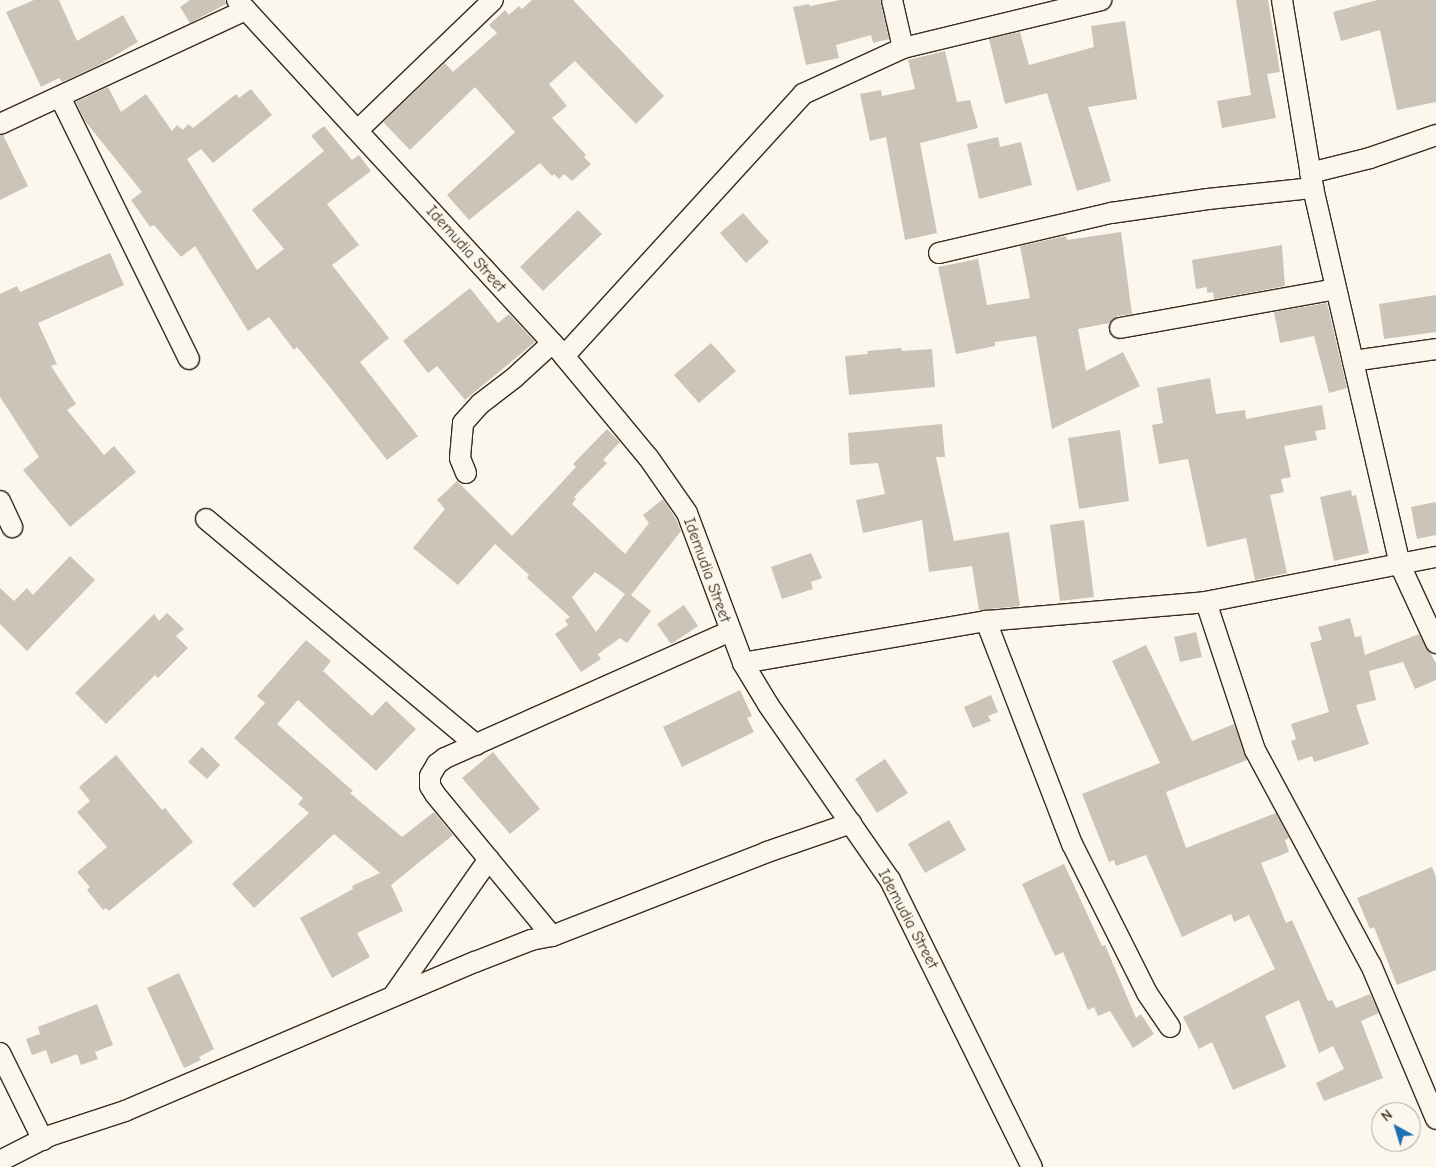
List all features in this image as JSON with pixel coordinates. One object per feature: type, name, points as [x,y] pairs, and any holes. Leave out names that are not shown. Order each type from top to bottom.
[{"type":"street","points":[[358,130],[493,0]]},
{"type":"street","points":[[892,0],[903,48]]},
{"type":"street","points":[[466,473],[460,458],[463,423],[480,404],[514,378],[558,350],[803,94],[903,48],[1101,0]]},
{"type":"street","points":[[1282,0],[1311,181],[1400,565],[1436,643]]},
{"type":"street","points":[[0,124],[60,97],[242,5]]},
{"type":"street","name":"Idemudia Street","points":[[242,5],[558,350],[648,457],[687,514],[742,663],[769,706],[890,880],[1032,1167]]},
{"type":"street","points":[[60,97],[189,359]]},
{"type":"street","points":[[939,253],[1111,213],[1208,199],[1311,181],[1370,158],[1436,136]]},
{"type":"street","points":[[1120,328],[1336,289]]},
{"type":"street","points":[[1353,361],[1436,349]]},
{"type":"street","points":[[0,501],[12,526]]},
{"type":"street","points":[[206,519],[476,745]]},
{"type":"street","points":[[742,663],[986,621],[1206,602],[1436,557]]},
{"type":"street","points":[[1206,602],[1255,750],[1370,965],[1436,1119]]},
{"type":"street","points":[[986,621],[1072,844],[1147,993],[1170,1027]]},
{"type":"street","points":[[552,936],[430,786],[430,776],[437,764],[445,758],[730,631]]},
{"type":"street","points":[[0,1161],[42,1140],[125,1111],[260,1055],[393,996],[531,940],[552,936],[767,852],[850,823]]},
{"type":"street","points":[[393,996],[489,859]]},
{"type":"street","points":[[0,1053],[42,1140]]},
{"type":"building","points":[[34,0],[59,0],[77,41],[123,15],[138,42],[97,66],[62,82],[59,78],[41,87],[6,12]]},
{"type":"building","points":[[190,0],[225,0],[226,4],[190,23],[180,7]]},
{"type":"building","points":[[532,0],[573,0],[664,96],[636,124],[575,61],[549,84],[567,106],[552,118],[586,155],[584,157],[591,164],[572,181],[564,174],[559,179],[554,174],[552,176],[540,163],[469,220],[447,195],[515,132],[475,87],[410,150],[383,122],[445,63],[453,72],[497,33],[489,25],[505,10],[509,15],[519,6],[522,9]]},
{"type":"building","points":[[840,0],[880,0],[889,39],[873,43],[871,35],[836,45],[839,58],[806,65],[793,7],[809,4],[810,6]]},
{"type":"building","points":[[1236,0],[1268,0],[1280,72],[1267,74],[1276,118],[1222,128],[1217,101],[1251,95]]},
{"type":"building","points":[[1377,0],[1436,0],[1436,102],[1397,110],[1380,30],[1341,41],[1333,12]]},
{"type":"building","points":[[1125,21],[1137,99],[1088,107],[1111,181],[1077,191],[1047,93],[1005,104],[989,39],[1020,32],[1029,65],[1094,47],[1091,26]]},
{"type":"building","points":[[945,51],[957,102],[970,100],[978,128],[920,143],[937,233],[905,240],[886,137],[870,141],[860,94],[881,90],[882,96],[915,89],[908,60]]},
{"type":"building","points":[[108,87],[121,112],[146,94],[172,131],[177,125],[183,130],[188,124],[193,128],[236,94],[239,98],[251,89],[272,115],[213,163],[201,149],[187,159],[257,270],[284,249],[252,210],[324,151],[311,136],[324,126],[352,160],[359,155],[371,171],[327,204],[359,245],[332,265],[389,338],[360,362],[418,436],[387,460],[297,347],[294,350],[269,317],[248,331],[195,246],[181,257],[154,225],[150,227],[131,200],[142,192],[85,121],[76,102]]},
{"type":"building","points":[[3,135],[28,186],[0,200],[0,136]]},
{"type":"building","points":[[998,137],[1000,147],[1021,142],[1032,185],[979,199],[967,144]]},
{"type":"building","points":[[578,210],[602,234],[543,291],[520,267]]},
{"type":"building","points":[[743,213],[769,242],[746,263],[720,233]]},
{"type":"building","points":[[1121,232],[1132,314],[1117,316],[1109,323],[1078,329],[1086,371],[1123,352],[1140,386],[1052,429],[1036,336],[995,342],[995,346],[956,354],[938,267],[978,259],[987,305],[1030,298],[1020,246],[1066,236],[1067,240]]},
{"type":"building","points":[[1282,245],[1285,286],[1214,299],[1213,292],[1207,293],[1207,287],[1196,289],[1192,260]]},
{"type":"building","points":[[110,253],[124,285],[38,323],[57,364],[51,366],[76,404],[67,410],[104,455],[114,446],[136,472],[70,527],[23,470],[39,457],[0,397],[0,294],[17,286],[20,292]]},
{"type":"building","points":[[470,288],[498,323],[509,314],[535,342],[465,400],[437,366],[428,373],[403,341]]},
{"type":"building","points":[[1436,295],[1436,332],[1384,339],[1379,304]]},
{"type":"building","points":[[1327,303],[1347,388],[1329,393],[1314,336],[1280,343],[1274,312]]},
{"type":"building","points":[[711,343],[736,371],[699,403],[674,375]]},
{"type":"building","points":[[901,348],[902,351],[932,349],[935,387],[849,395],[845,356],[868,354],[867,351]]},
{"type":"building","points":[[1210,378],[1216,414],[1245,410],[1246,419],[1322,405],[1326,429],[1315,431],[1317,440],[1284,446],[1291,477],[1281,479],[1284,492],[1270,495],[1287,573],[1255,580],[1246,538],[1207,547],[1188,459],[1159,464],[1152,425],[1163,423],[1157,388]]},
{"type":"building","points":[[942,424],[945,457],[936,457],[954,541],[1009,532],[1020,606],[979,610],[972,566],[929,572],[922,520],[863,533],[856,500],[885,494],[878,463],[850,465],[848,433]]},
{"type":"building","points":[[607,429],[620,442],[603,460],[607,463],[574,497],[576,499],[572,504],[625,554],[649,523],[643,515],[663,499],[676,519],[681,531],[631,595],[651,611],[627,643],[620,638],[598,654],[601,659],[581,672],[555,634],[568,625],[565,620],[570,617],[527,578],[529,575],[495,544],[458,585],[413,548],[445,509],[437,500],[457,481],[512,536],[576,467],[573,464]],"holes":[[[595,572],[625,594],[596,632],[572,597]]]},
{"type":"building","points":[[1120,430],[1129,501],[1079,509],[1068,438]]},
{"type":"building","points":[[1351,490],[1352,496],[1356,495],[1369,553],[1334,561],[1320,497]]},
{"type":"building","points":[[1436,502],[1436,535],[1417,539],[1411,507]]},
{"type":"building","points":[[1084,520],[1094,597],[1060,601],[1050,525]]},
{"type":"building","points":[[811,553],[822,578],[811,582],[813,589],[782,599],[771,567]]},
{"type":"building","points":[[70,556],[95,580],[27,651],[0,624],[0,588],[14,601],[27,588],[33,595]]},
{"type":"building","points":[[684,605],[698,626],[671,644],[657,624]]},
{"type":"building","points":[[167,613],[184,629],[176,636],[188,648],[158,678],[155,675],[106,724],[75,693],[154,614],[159,621]]},
{"type":"building","points":[[1350,618],[1355,637],[1361,636],[1365,655],[1419,634],[1436,663],[1436,680],[1415,689],[1403,662],[1369,671],[1376,700],[1356,705],[1369,744],[1314,762],[1312,756],[1298,761],[1291,741],[1296,739],[1291,724],[1329,712],[1310,643],[1322,640],[1318,627]]},
{"type":"building","points":[[1196,632],[1202,657],[1180,662],[1174,637]]},
{"type":"building","points":[[306,640],[331,661],[323,671],[372,716],[386,701],[416,729],[376,771],[298,700],[277,724],[353,791],[350,793],[402,837],[434,812],[453,835],[391,885],[403,911],[357,933],[370,957],[332,978],[300,918],[353,889],[352,886],[380,873],[334,834],[254,908],[232,884],[309,813],[298,804],[303,798],[234,738],[265,703],[257,696]]},
{"type":"building","points":[[1146,645],[1192,741],[1234,724],[1247,760],[1166,792],[1186,848],[1276,813],[1289,838],[1285,840],[1289,852],[1261,863],[1286,923],[1292,920],[1328,1001],[1332,1000],[1336,1008],[1370,994],[1379,1013],[1361,1021],[1383,1078],[1324,1101],[1316,1083],[1344,1069],[1333,1046],[1319,1053],[1299,1000],[1265,1016],[1286,1067],[1233,1090],[1212,1042],[1199,1049],[1183,1017],[1275,969],[1249,915],[1234,922],[1231,914],[1182,937],[1146,855],[1116,866],[1114,860],[1109,862],[1082,794],[1160,763],[1112,661]]},
{"type":"building","points":[[740,690],[752,716],[747,718],[754,732],[682,767],[663,727]]},
{"type":"building","points":[[991,695],[998,712],[988,716],[991,721],[973,728],[964,707]]},
{"type":"building","points":[[202,747],[220,765],[207,779],[188,762]]},
{"type":"building","points":[[493,752],[540,809],[510,834],[462,778]]},
{"type":"building","points":[[116,755],[162,810],[165,808],[193,842],[109,911],[106,908],[103,910],[87,890],[90,887],[77,872],[107,847],[77,812],[90,801],[79,787]]},
{"type":"building","points":[[885,759],[908,793],[877,813],[855,779]]},
{"type":"building","points":[[949,820],[966,850],[925,873],[908,844]]},
{"type":"building","points":[[1064,864],[1102,946],[1105,945],[1136,1018],[1141,1014],[1154,1034],[1133,1048],[1110,1011],[1098,1016],[1094,1007],[1088,1010],[1063,952],[1055,956],[1022,884]]},
{"type":"building","points":[[1432,867],[1436,877],[1436,970],[1397,985],[1374,927],[1370,929],[1357,898]]},
{"type":"building","points":[[179,973],[214,1049],[199,1057],[201,1060],[184,1068],[147,988]]},
{"type":"building","points":[[97,1004],[113,1045],[95,1052],[98,1059],[81,1065],[77,1054],[51,1064],[46,1050],[32,1055],[26,1039],[40,1034],[38,1027]]}]
